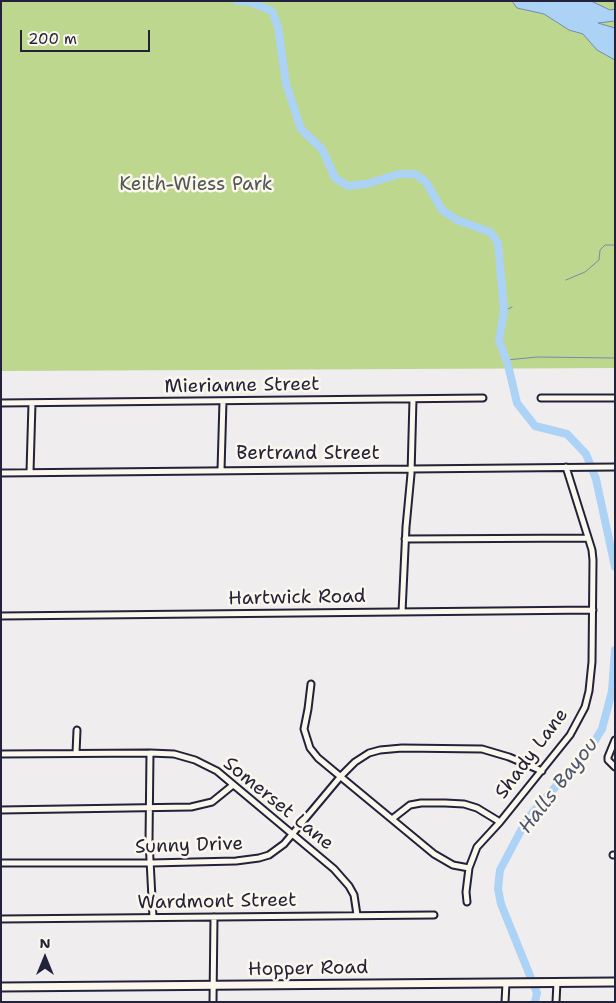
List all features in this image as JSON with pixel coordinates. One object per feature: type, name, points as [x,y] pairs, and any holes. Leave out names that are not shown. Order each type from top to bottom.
[{"type":"main road","name":"Hopper Road","points":[[1,987],[615,982]]},
{"type":"street","name":"Mierianne Street","points":[[1,403],[484,398]]},
{"type":"street","points":[[541,398],[615,398]]},
{"type":"street","points":[[402,612],[405,539],[411,468],[413,399]]},
{"type":"street","points":[[221,470],[223,401]]},
{"type":"street","points":[[30,472],[32,403]]},
{"type":"street","name":"Shady Lane","points":[[467,902],[466,892],[469,868],[477,847],[500,822],[570,735],[585,707],[592,675],[593,560],[569,467]]},
{"type":"street","name":"Bertrand Street","points":[[1,473],[615,467]]},
{"type":"street","points":[[405,539],[588,538]]},
{"type":"street","name":"Hartwick Road","points":[[1,616],[593,610]]},
{"type":"street","points":[[311,684],[304,729],[305,738],[315,754],[444,861],[469,868]]},
{"type":"street","points":[[76,753],[77,730]]},
{"type":"street","points":[[615,740],[608,754],[608,760],[615,766]]},
{"type":"street","name":"Sunny Drive","points":[[1,864],[236,861],[259,858],[278,850],[355,762],[369,753],[380,750],[402,748],[470,748],[488,750],[509,756],[542,771]]},
{"type":"street","points":[[150,753],[150,863],[153,917]]},
{"type":"street","name":"Somerset Lane","points":[[1,754],[150,753],[174,754],[195,760],[217,771],[334,869],[346,882],[354,895],[358,915]]},
{"type":"street","points":[[1,810],[191,807],[207,804],[233,785]]},
{"type":"street","points":[[392,819],[410,805],[445,803],[464,804],[477,808],[500,822]]},
{"type":"street","name":"Wardmont Street","points":[[1,919],[434,914]]},
{"type":"street","points":[[213,1002],[214,917]]},
{"type":"street","points":[[556,982],[556,1002]]},
{"type":"street","points":[[505,1002],[506,983]]},
{"type":"green space","name":"Keith-Wiess Park","points":[[1,1],[615,1],[615,368],[1,371]]},
{"type":"water","points":[[512,1],[591,1],[610,10],[615,9],[615,21],[598,23],[615,28],[615,60],[597,50],[583,34],[569,30],[544,14],[517,8]]},
{"type":"waterway","name":"Halls Bayou","points":[[237,1],[250,2],[272,11],[278,27],[286,84],[301,129],[322,149],[335,178],[348,186],[366,184],[399,174],[415,174],[426,182],[442,210],[457,220],[490,232],[498,243],[504,311],[499,340],[508,365],[517,403],[535,426],[567,434],[586,454],[596,479],[615,567]]},
{"type":"waterway","points":[[566,280],[585,272],[599,260],[600,250],[605,245],[615,245]]},
{"type":"waterway","points":[[504,311],[512,307]]},
{"type":"waterway","points":[[507,360],[537,357],[615,358]]},
{"type":"waterway","name":"Halls Bayou","points":[[535,1002],[537,993],[501,904],[498,889],[500,870],[527,819],[591,747],[602,729],[612,691],[615,650]]}]
